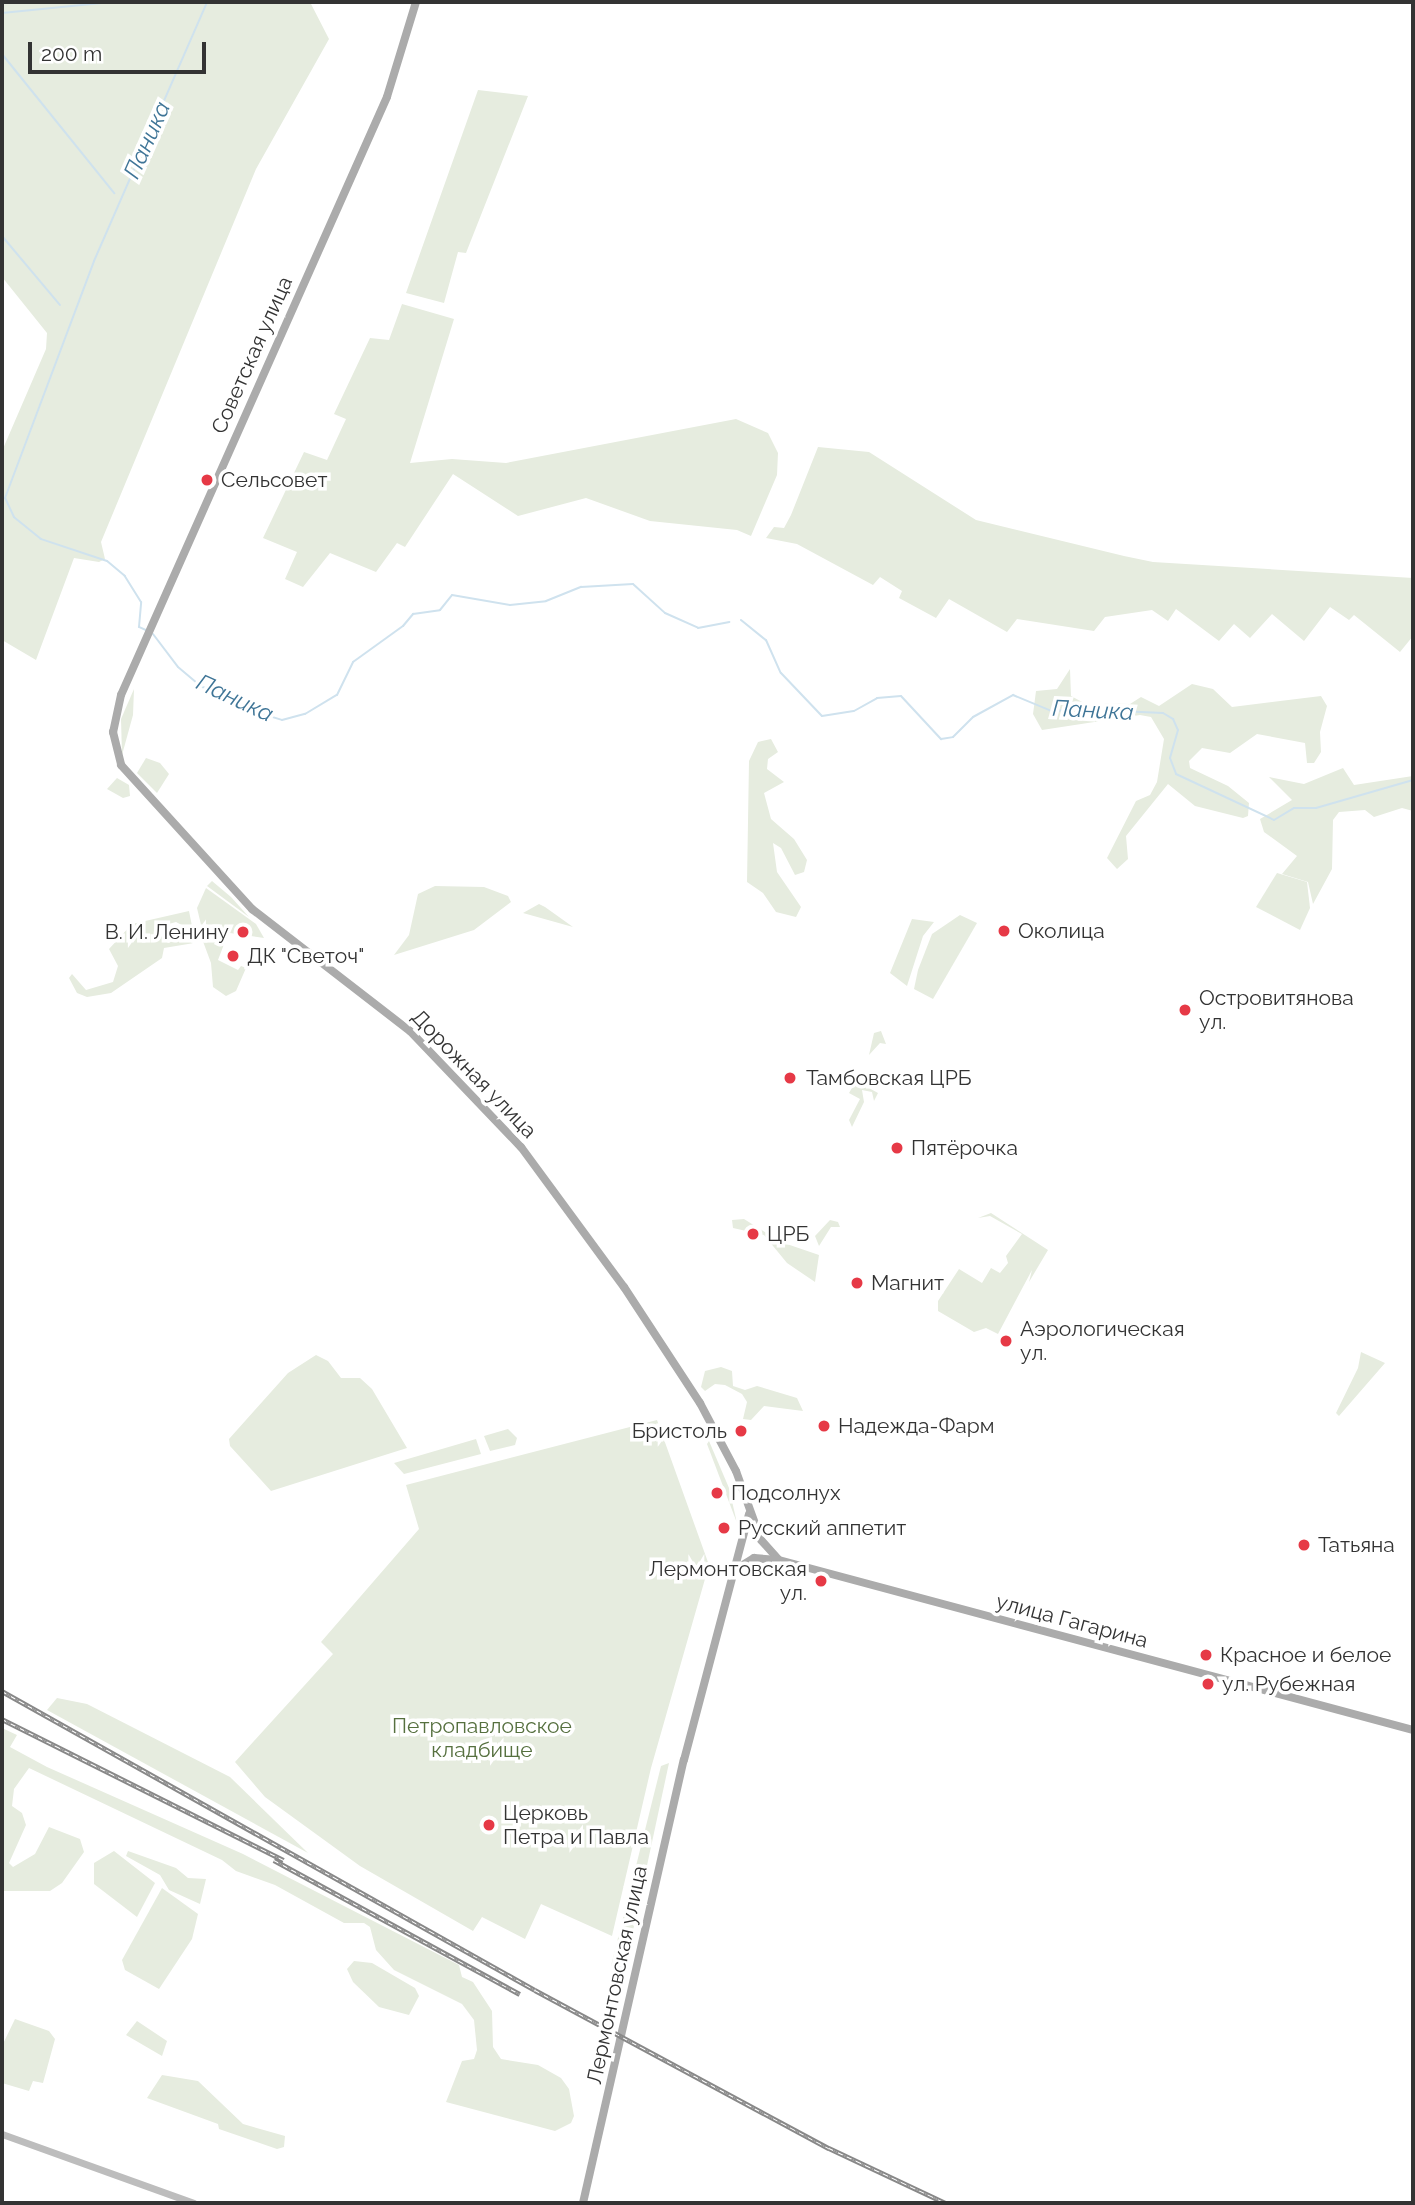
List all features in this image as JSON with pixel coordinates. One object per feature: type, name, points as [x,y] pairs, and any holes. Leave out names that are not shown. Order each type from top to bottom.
[{"type":"main road","name":"Советская улица","points":[[114,720],[153,621],[387,97],[416,2]]},
{"type":"main road","name":"Дорожная улица","points":[[114,720],[113,744],[121,765],[219,876],[269,923],[410,1031],[537,1166],[700,1403],[736,1471],[750,1511]]},
{"type":"main road","points":[[750,1511],[761,1540],[779,1560]]},
{"type":"main road","name":"Лермонтовская улица","points":[[583,2203],[684,1758],[750,1511]]},
{"type":"main road","points":[[736,1570],[754,1558],[779,1560]]},
{"type":"main road","name":"улица Гагарина","points":[[779,1560],[1413,1730]]},
{"type":"street","points":[[2,2134],[194,2203]]},
{"type":"green space","points":[[2,2],[310,2],[329,39],[256,169],[101,542],[105,559],[99,562],[74,558],[36,660],[2,640],[2,451],[46,349],[47,333],[2,277]]},
{"type":"green space","points":[[478,90],[528,96],[466,253],[458,252],[444,303],[406,293]]},
{"type":"green space","points":[[402,304],[454,319],[410,463],[452,459],[506,463],[736,419],[768,433],[778,453],[777,475],[751,536],[737,530],[650,521],[586,498],[518,516],[453,474],[405,547],[397,543],[376,572],[330,553],[303,587],[285,579],[297,552],[263,538],[304,452],[327,460],[346,419],[334,414],[370,338],[389,340]]},
{"type":"green space","points":[[818,447],[869,452],[976,520],[1124,556],[1153,562],[1413,578],[1413,636],[1400,652],[1354,615],[1349,620],[1330,607],[1304,641],[1272,614],[1250,638],[1234,624],[1219,641],[1176,609],[1168,621],[1152,610],[1105,617],[1094,631],[1017,619],[1007,632],[949,599],[936,618],[899,598],[902,591],[880,577],[873,585],[797,544],[766,538],[774,527],[784,528]]},
{"type":"green space","points":[[1070,669],[1071,696],[1084,703],[1130,704],[1141,697],[1159,706],[1192,684],[1213,689],[1232,707],[1321,696],[1327,706],[1320,732],[1321,752],[1314,763],[1307,763],[1305,743],[1257,734],[1230,753],[1202,748],[1189,761],[1190,768],[1228,786],[1249,803],[1248,816],[1243,818],[1195,806],[1168,784],[1126,836],[1128,859],[1117,869],[1107,858],[1136,801],[1150,795],[1157,782],[1164,739],[1151,717],[1140,715],[1042,730],[1033,714],[1036,691],[1057,689]]},
{"type":"green space","points":[[134,689],[133,715],[122,755],[121,719]]},
{"type":"green space","points":[[771,739],[778,752],[768,759],[767,769],[784,782],[764,793],[771,819],[794,839],[807,860],[804,872],[795,875],[781,848],[773,843],[777,872],[801,907],[796,917],[776,912],[763,893],[747,882],[749,761],[758,742]]},
{"type":"green space","points":[[146,758],[160,763],[169,774],[157,793],[137,773]]},
{"type":"green space","points":[[1343,768],[1354,785],[1413,776],[1413,811],[1402,808],[1374,817],[1365,810],[1339,812],[1333,820],[1332,869],[1313,904],[1308,882],[1282,874],[1297,856],[1264,832],[1260,819],[1292,800],[1269,777],[1304,784]]},
{"type":"green space","points":[[117,778],[129,785],[130,796],[123,798],[107,789]]},
{"type":"green space","points":[[1277,873],[1307,882],[1310,908],[1300,930],[1256,907]]},
{"type":"green space","points":[[212,881],[231,897],[249,917],[207,886]]},
{"type":"green space","points":[[435,886],[484,887],[508,896],[511,902],[474,930],[394,955],[409,935],[418,894]]},
{"type":"green space","points":[[206,888],[256,924],[264,938],[202,929],[197,908]]},
{"type":"green space","points":[[539,904],[545,907],[573,927],[523,913]]},
{"type":"green space","points":[[189,911],[193,931],[176,922],[161,926],[159,933],[168,943],[188,934],[195,937],[194,943],[164,948],[162,958],[111,993],[87,997],[77,993],[69,978],[72,974],[86,990],[113,982],[118,966],[109,949],[132,924]]},
{"type":"green space","points":[[960,915],[977,923],[933,999],[914,989],[918,970],[932,934]]},
{"type":"green space","points":[[912,919],[934,922],[923,936],[907,986],[890,973]]},
{"type":"green space","points":[[205,933],[226,939],[218,960],[238,970],[241,966],[246,968],[236,991],[226,996],[213,987],[211,963],[201,936]]},
{"type":"green space","points":[[881,1031],[886,1044],[880,1043],[869,1055],[874,1033]]},
{"type":"green space","points":[[856,1081],[878,1093],[874,1101],[872,1092],[862,1090],[864,1102],[852,1127],[849,1120],[860,1099],[849,1093]]},
{"type":"green space","points":[[991,1213],[1048,1250],[1029,1282],[1032,1270],[998,1334],[986,1328],[974,1332],[938,1311],[938,1301],[959,1269],[982,1283],[991,1268],[1000,1273],[1008,1263],[1006,1256],[1022,1234],[990,1216],[978,1218]]},
{"type":"green space","points":[[744,1219],[781,1242],[819,1255],[815,1282],[787,1263],[764,1235],[733,1228],[732,1220]]},
{"type":"green space","points":[[830,1220],[838,1222],[840,1227],[831,1227],[819,1246],[815,1236]]},
{"type":"green space","points":[[1361,1352],[1385,1363],[1339,1416],[1336,1413],[1358,1368]]},
{"type":"green space","points":[[316,1355],[328,1361],[341,1378],[360,1378],[372,1389],[407,1448],[271,1491],[230,1446],[229,1439],[288,1373]]},
{"type":"green space","points":[[721,1367],[732,1371],[733,1386],[745,1390],[757,1386],[797,1398],[803,1411],[764,1406],[751,1420],[743,1419],[747,1402],[742,1394],[725,1385],[715,1384],[705,1391],[701,1387],[705,1371]]},
{"type":"green space","name":"Петропавловское кладбище","points":[[657,1420],[709,1565],[651,1768],[612,1936],[541,1904],[525,1939],[482,1917],[473,1931],[360,1866],[265,1797],[235,1762],[333,1654],[321,1642],[419,1529],[406,1485]]},
{"type":"green space","points":[[508,1429],[517,1438],[515,1445],[490,1451],[484,1436]]},
{"type":"green space","points":[[476,1439],[481,1454],[404,1474],[394,1463]]},
{"type":"green space","points":[[709,1441],[729,1488],[737,1523],[707,1444]]},
{"type":"green space","points":[[57,1698],[87,1704],[230,1777],[308,1853],[47,1710]]},
{"type":"green space","points":[[2,1728],[17,1735],[10,1747],[47,1767],[243,1854],[459,1965],[462,1977],[473,1982],[492,2011],[493,2047],[501,2059],[538,2065],[561,2078],[569,2089],[574,2116],[571,2123],[555,2131],[446,2102],[462,2061],[474,2059],[477,2050],[474,2020],[462,2004],[394,1970],[376,1950],[370,1927],[364,1923],[344,1923],[275,1885],[236,1871],[222,1860],[29,1768],[14,1789],[12,1806],[22,1813],[26,1825],[9,1863],[13,1867],[35,1854],[49,1827],[80,1839],[84,1852],[62,1883],[50,1891],[2,1891]]},
{"type":"green space","points":[[669,1763],[625,1968],[611,1966],[661,1766]]},
{"type":"green space","points":[[114,1851],[155,1883],[137,1917],[94,1884],[94,1863]]},
{"type":"green space","points":[[128,1851],[176,1868],[188,1878],[206,1879],[200,1904],[169,1890],[160,1875],[126,1856]]},
{"type":"green space","points":[[162,1888],[198,1914],[192,1939],[159,1989],[125,1970],[122,1960]]},
{"type":"green space","points":[[354,1961],[372,1963],[415,1988],[419,1996],[409,2015],[379,2007],[353,1982],[347,1969]]},
{"type":"green space","points":[[15,2019],[49,2031],[55,2039],[43,2083],[33,2081],[29,2091],[2,2083],[2,2046]]},
{"type":"green space","points":[[137,2021],[167,2041],[162,2056],[126,2035]]},
{"type":"green space","points":[[162,2075],[198,2081],[243,2124],[285,2136],[284,2147],[277,2149],[219,2129],[218,2124],[147,2098]]},
{"type":"waterway","name":"Паника","points":[[2,13],[111,2]]},
{"type":"waterway","name":"Паника","points":[[148,631],[139,627],[141,602],[125,576],[107,561],[41,539],[14,517],[5,498],[94,261],[207,2]]},
{"type":"waterway","points":[[2,54],[114,193]]},
{"type":"waterway","points":[[2,236],[60,305]]},
{"type":"waterway","name":"Паника","points":[[153,634],[178,667],[202,687],[235,695],[256,712],[282,720],[305,714],[337,695],[353,662],[403,626],[413,614],[440,610],[452,595],[510,605],[546,601],[581,587],[633,584],[665,613],[698,628],[729,622]]},
{"type":"waterway","name":"Паника","points":[[741,620],[766,640],[781,673],[822,716],[854,711],[877,698],[901,696],[941,739],[953,737],[973,717],[1013,695],[1054,712],[1074,707],[1092,715],[1120,711],[1163,713],[1173,719],[1178,730],[1170,758],[1176,774],[1274,820],[1294,808],[1316,808],[1413,780]]},
{"type":"railway","points":[[2,1691],[535,1990],[829,2148],[946,2203]]},
{"type":"railway","points":[[2,1719],[284,1860]]},
{"type":"railway","points":[[274,1860],[520,1994]]},
{"type":"place","name":"Сельсовет","points":[[207,480]]},
{"type":"place","name":"Околица","points":[[1004,931]]},
{"type":"place","name":"В. И. Ленину","points":[[243,932]]},
{"type":"place","name":"ДК \"Светоч\"","points":[[233,956]]},
{"type":"place","name":"Островитянова ул.","points":[[1185,1010]]},
{"type":"place","name":"Тамбовская ЦРБ","points":[[790,1078]]},
{"type":"place","name":"Пятёрочка","points":[[897,1148]]},
{"type":"place","name":"ЦРБ","points":[[753,1234]]},
{"type":"place","name":"Магнит","points":[[857,1283]]},
{"type":"place","name":"Аэрологическая ул.","points":[[1006,1341]]},
{"type":"place","name":"Надежда-Фарм","points":[[824,1426]]},
{"type":"place","name":"Бристоль","points":[[741,1431]]},
{"type":"place","name":"Подсолнух","points":[[717,1493]]},
{"type":"place","name":"Русский аппетит","points":[[724,1528]]},
{"type":"place","name":"Татьяна","points":[[1304,1545]]},
{"type":"place","name":"Лермонтовская ул.","points":[[821,1581]]},
{"type":"place","name":"Красное и белое","points":[[1206,1655]]},
{"type":"place","name":"ул. Рубежная","points":[[1208,1684]]},
{"type":"place","name":"Церковь Петра и Павла","points":[[489,1825]]}]
